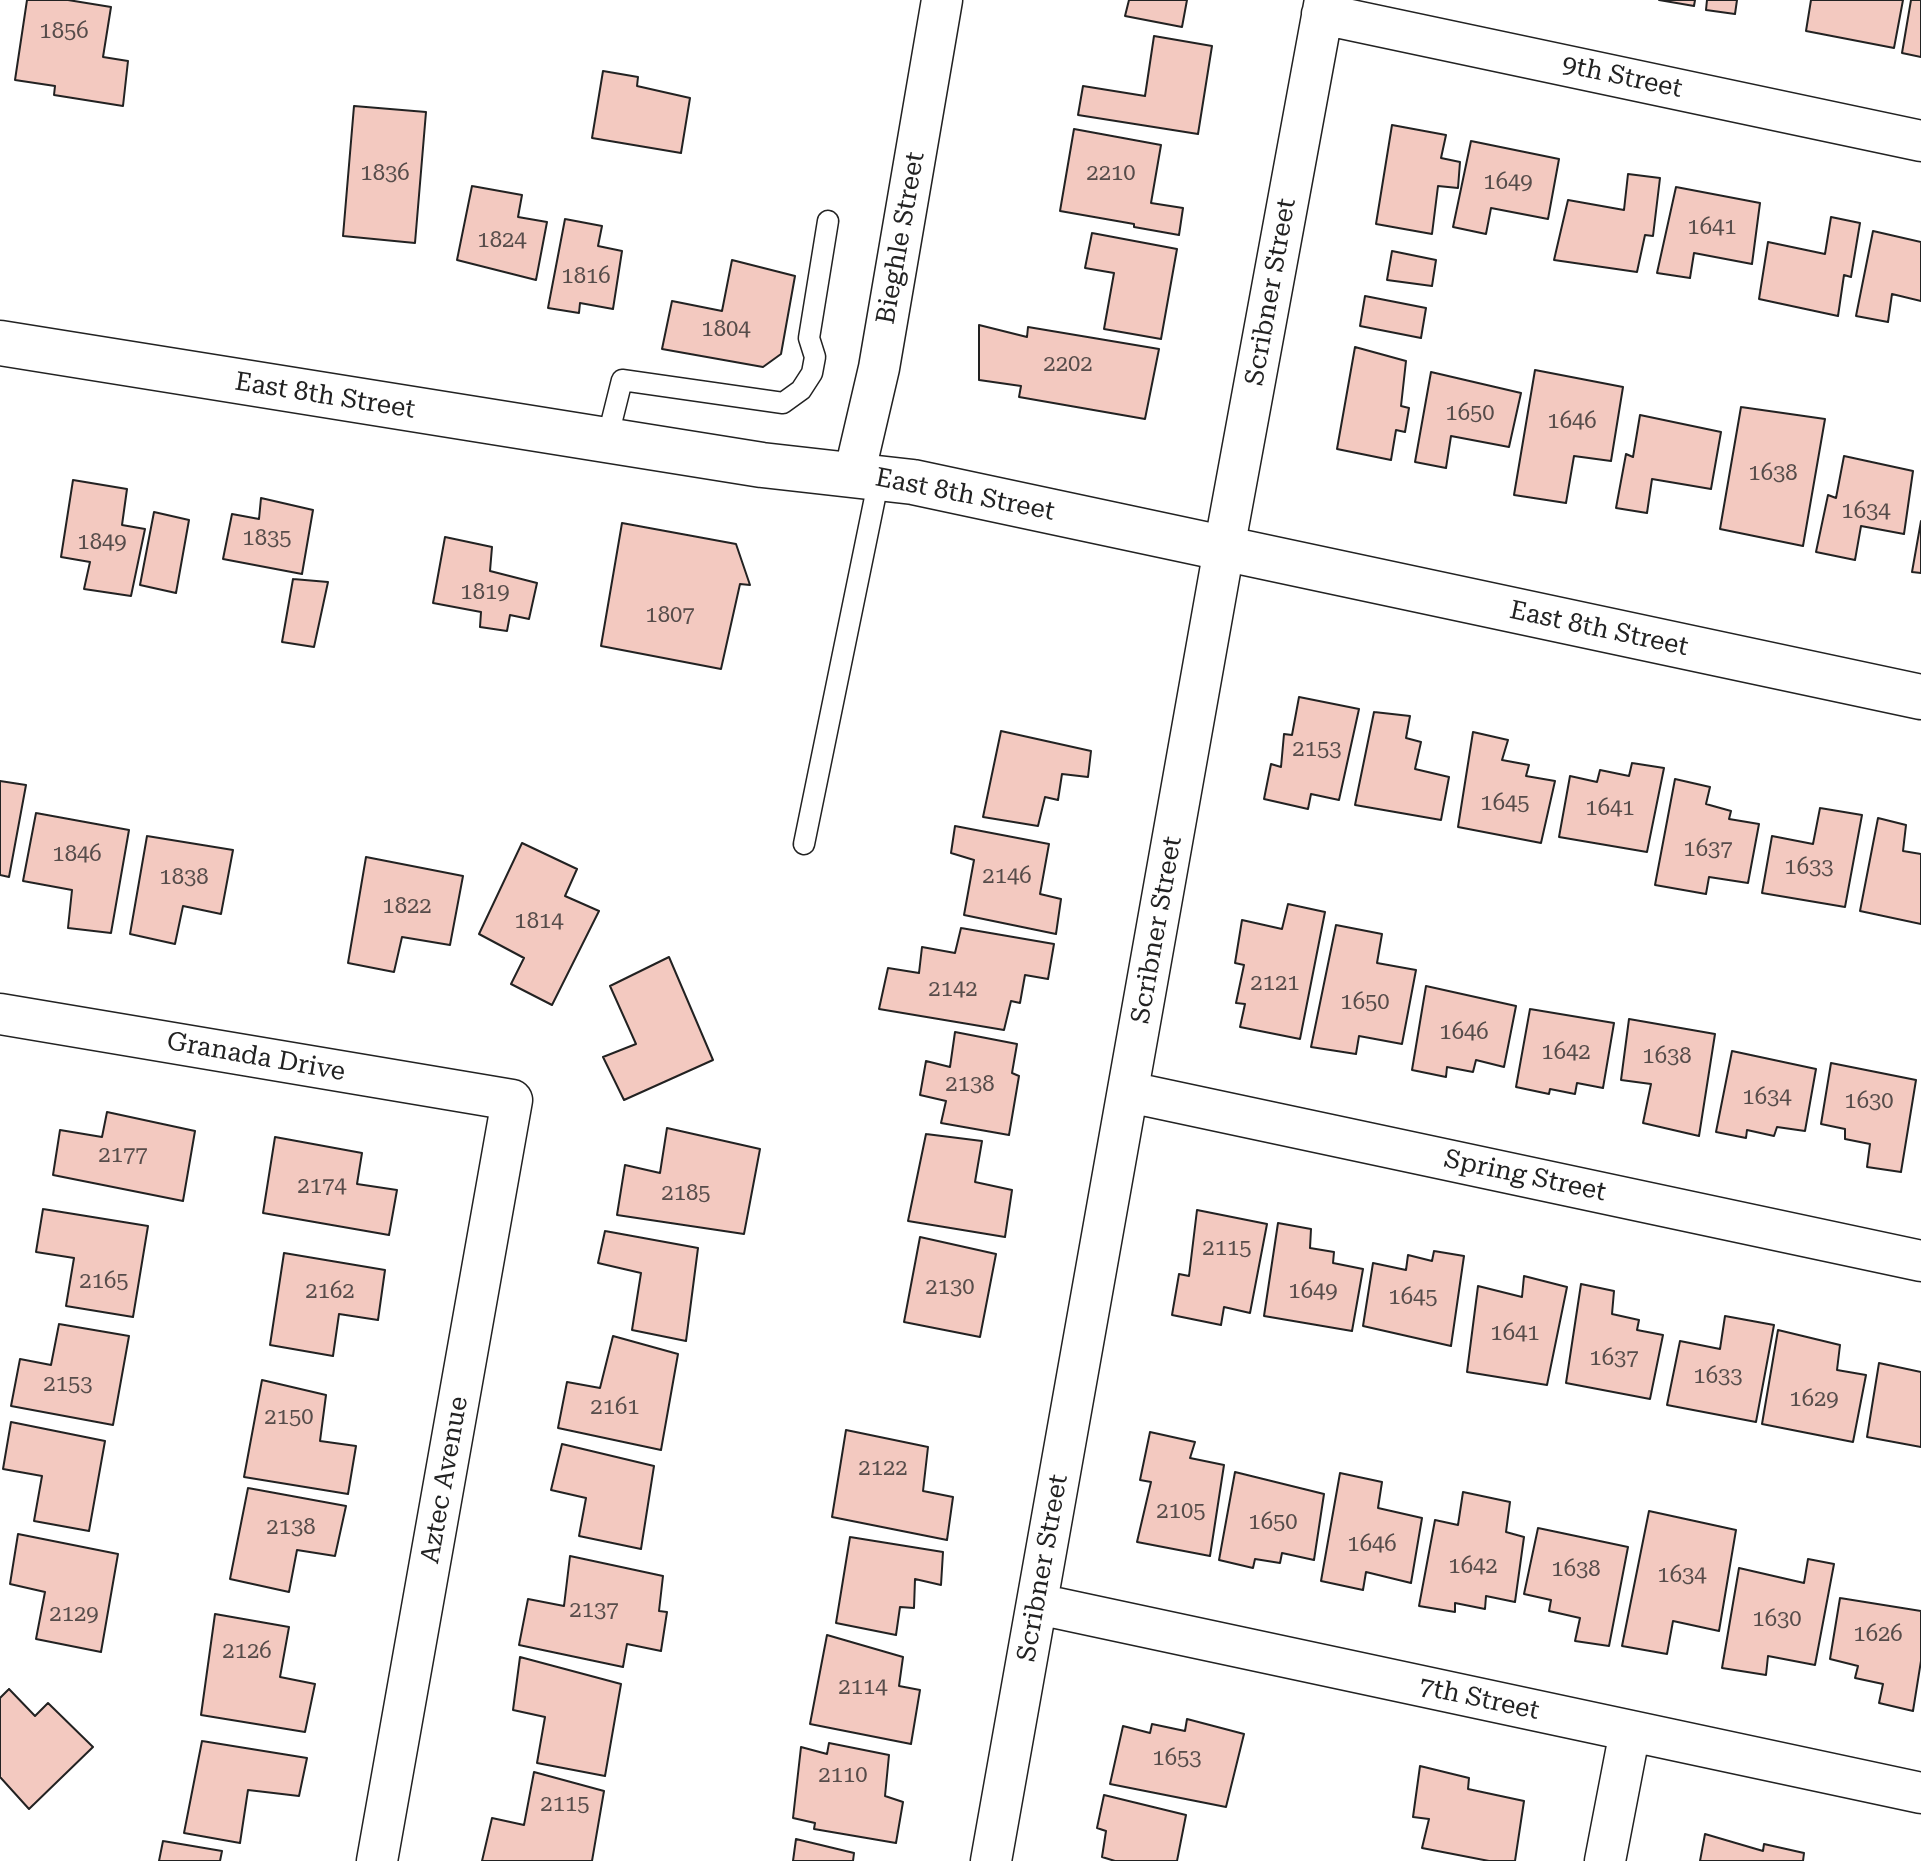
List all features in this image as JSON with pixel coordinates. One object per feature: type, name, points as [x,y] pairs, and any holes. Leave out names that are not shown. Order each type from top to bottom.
[{"type":"street","name":"Bieghle Street","points":[[867,476],[879,368],[942,0]]},
{"type":"street","name":"9th Street","points":[[1323,7],[1921,141]]},
{"type":"street","name":"Scribner Street","points":[[991,1861],[1323,7]]},
{"type":"street","name":"East 8th Street","points":[[0,343],[762,465],[913,482],[1921,697]]},
{"type":"street","name":"Granada Drive","points":[[0,1014],[512,1100]]},
{"type":"street","name":"Spring Street","points":[[1129,1092],[1921,1261]]},
{"type":"street","name":"Aztec Avenue","points":[[377,1861],[512,1100]]},
{"type":"street","name":"7th Street","points":[[1038,1604],[1921,1793]]},
{"type":"street","points":[[1605,1861],[1630,1731]]},
{"type":"lane","points":[[607,440],[622,380],[783,403],[801,390],[812,373],[815,357],[809,338],[828,221]]},
{"type":"lane","points":[[804,844],[867,476]]},
{"type":"building","points":[[27,0],[68,0],[111,7],[103,57],[128,61],[123,106],[54,95],[55,86],[15,80]]},
{"type":"building","points":[[1129,0],[1187,0],[1182,27],[1125,16]]},
{"type":"building","points":[[1659,0],[1695,0],[1694,6]]},
{"type":"building","points":[[1707,0],[1737,0],[1735,14],[1706,10]]},
{"type":"building","points":[[1811,0],[1903,0],[1894,48],[1806,31]]},
{"type":"building","points":[[1911,0],[1921,0],[1921,57],[1902,53]]},
{"type":"building","points":[[1154,36],[1212,46],[1198,134],[1078,115],[1083,86],[1145,96]]},
{"type":"building","points":[[603,71],[638,77],[637,86],[690,98],[681,153],[592,138]]},
{"type":"building","points":[[354,106],[426,112],[415,243],[343,236]]},
{"type":"building","points":[[1392,125],[1446,135],[1441,158],[1460,162],[1458,188],[1438,186],[1432,234],[1376,224]]},
{"type":"building","points":[[1074,129],[1161,145],[1151,203],[1183,208],[1179,235],[1060,211]]},
{"type":"building","points":[[1471,141],[1559,159],[1548,219],[1491,208],[1486,234],[1453,227]]},
{"type":"building","points":[[1628,174],[1660,178],[1653,236],[1645,235],[1637,272],[1554,260],[1568,200],[1624,210]]},
{"type":"building","points":[[472,186],[522,195],[518,217],[547,222],[536,280],[457,260]]},
{"type":"building","points":[[1676,187],[1760,203],[1752,264],[1694,253],[1690,278],[1657,273]]},
{"type":"building","points":[[1831,217],[1860,223],[1851,277],[1844,275],[1838,316],[1759,299],[1768,242],[1825,254]]},
{"type":"building","points":[[565,219],[602,226],[598,246],[622,251],[613,309],[580,303],[579,313],[548,308]]},
{"type":"building","points":[[1873,231],[1921,242],[1921,301],[1892,294],[1888,322],[1856,316]]},
{"type":"building","points":[[1092,233],[1177,249],[1161,339],[1104,329],[1114,273],[1085,268]]},
{"type":"building","points":[[1392,251],[1436,260],[1432,286],[1387,280]]},
{"type":"building","points":[[732,260],[795,276],[781,354],[763,367],[662,349],[672,301],[722,311]]},
{"type":"building","points":[[1365,296],[1426,308],[1421,338],[1360,326]]},
{"type":"building","points":[[979,325],[1027,337],[1028,327],[1159,349],[1145,419],[1019,397],[1021,386],[979,380]]},
{"type":"building","points":[[1355,347],[1406,361],[1401,406],[1409,408],[1405,432],[1396,430],[1391,460],[1337,449]]},
{"type":"building","points":[[1535,370],[1623,387],[1611,461],[1574,456],[1566,503],[1514,495]]},
{"type":"building","points":[[1431,372],[1521,393],[1509,447],[1451,436],[1446,468],[1415,462]]},
{"type":"building","points":[[1741,407],[1825,419],[1803,546],[1720,529]]},
{"type":"building","points":[[1640,415],[1721,432],[1711,489],[1652,479],[1647,513],[1616,508],[1626,454],[1633,457]]},
{"type":"building","points":[[1844,456],[1913,471],[1904,534],[1861,526],[1855,560],[1816,552],[1828,495],[1836,498]]},
{"type":"building","points":[[73,480],[127,489],[122,525],[145,529],[131,596],[84,589],[90,562],[61,557]]},
{"type":"building","points":[[261,498],[313,510],[302,574],[223,559],[232,514],[259,519]]},
{"type":"building","points":[[154,512],[189,520],[176,593],[140,585]]},
{"type":"building","points":[[1921,521],[1921,573],[1912,572]]},
{"type":"building","points":[[622,523],[736,544],[750,585],[740,584],[721,669],[601,646]]},
{"type":"building","points":[[445,537],[492,547],[490,571],[537,583],[529,619],[510,615],[507,631],[480,627],[481,612],[433,603]]},
{"type":"building","points":[[293,579],[328,582],[314,647],[282,642]]},
{"type":"building","points":[[1299,697],[1359,709],[1339,800],[1311,794],[1308,809],[1264,799],[1271,764],[1281,767],[1284,734],[1292,735]]},
{"type":"building","points":[[1374,712],[1410,716],[1406,738],[1421,742],[1415,769],[1449,777],[1441,820],[1355,805]]},
{"type":"building","points":[[1001,731],[1091,751],[1088,777],[1062,774],[1058,800],[1045,797],[1038,826],[983,817]]},
{"type":"building","points":[[1473,732],[1508,740],[1502,760],[1529,765],[1526,776],[1555,781],[1541,843],[1458,827]]},
{"type":"building","points":[[1632,763],[1664,768],[1647,852],[1559,837],[1570,776],[1597,782],[1600,770],[1629,776]]},
{"type":"building","points":[[1675,779],[1710,787],[1706,804],[1731,811],[1729,819],[1759,824],[1748,883],[1709,877],[1706,894],[1655,885]]},
{"type":"building","points":[[0,781],[26,785],[9,877],[0,875]]},
{"type":"building","points":[[1820,808],[1862,815],[1845,907],[1762,893],[1772,836],[1813,844]]},
{"type":"building","points":[[36,813],[129,830],[111,933],[68,928],[72,890],[23,881]]},
{"type":"building","points":[[1878,818],[1906,825],[1903,851],[1921,854],[1921,924],[1860,911]]},
{"type":"building","points":[[955,826],[1049,844],[1040,894],[1061,899],[1056,934],[964,915],[974,860],[951,853]]},
{"type":"building","points":[[147,836],[233,850],[221,914],[183,906],[175,944],[130,934]]},
{"type":"building","points":[[522,843],[577,869],[565,896],[599,911],[552,1005],[511,984],[524,958],[479,934]]},
{"type":"building","points":[[366,857],[463,876],[450,945],[402,937],[394,972],[348,963]]},
{"type":"building","points":[[1288,904],[1325,912],[1300,1039],[1240,1027],[1245,1004],[1236,1003],[1244,965],[1235,963],[1242,920],[1282,929]]},
{"type":"building","points":[[1336,925],[1382,934],[1377,963],[1416,970],[1402,1044],[1359,1036],[1356,1054],[1311,1047]]},
{"type":"building","points":[[961,928],[1054,944],[1048,979],[1025,975],[1020,1003],[1011,1001],[1004,1030],[879,1009],[888,968],[919,973],[922,947],[955,953]]},
{"type":"building","points":[[669,957],[713,1060],[624,1100],[603,1057],[636,1044],[610,986]]},
{"type":"building","points":[[1426,986],[1516,1006],[1504,1067],[1476,1060],[1473,1072],[1447,1067],[1446,1077],[1412,1070]]},
{"type":"building","points":[[1530,1009],[1614,1023],[1603,1088],[1577,1083],[1575,1094],[1550,1089],[1549,1094],[1516,1087]]},
{"type":"building","points":[[1629,1019],[1715,1034],[1699,1136],[1643,1123],[1651,1084],[1621,1080]]},
{"type":"building","points":[[955,1032],[1017,1044],[1012,1073],[1019,1076],[1009,1135],[941,1123],[946,1101],[920,1095],[926,1061],[950,1067]]},
{"type":"building","points":[[1732,1051],[1816,1069],[1805,1131],[1777,1127],[1774,1136],[1747,1130],[1746,1138],[1716,1132]]},
{"type":"building","points":[[1831,1063],[1916,1080],[1901,1172],[1867,1167],[1870,1144],[1845,1139],[1845,1129],[1821,1124]]},
{"type":"building","points":[[107,1112],[195,1131],[183,1201],[53,1175],[60,1130],[102,1137]]},
{"type":"building","points":[[667,1128],[760,1149],[744,1234],[617,1215],[625,1165],[660,1173]]},
{"type":"building","points":[[926,1134],[982,1141],[975,1182],[1012,1190],[1005,1237],[908,1221]]},
{"type":"building","points":[[275,1137],[362,1153],[357,1184],[397,1190],[389,1235],[263,1213]]},
{"type":"building","points":[[43,1209],[148,1226],[133,1317],[66,1306],[74,1258],[36,1252]]},
{"type":"building","points":[[1197,1210],[1267,1224],[1250,1313],[1224,1307],[1221,1325],[1172,1315],[1179,1274],[1189,1276]]},
{"type":"building","points":[[1278,1223],[1311,1229],[1310,1248],[1334,1252],[1333,1263],[1363,1269],[1352,1331],[1264,1316]]},
{"type":"building","points":[[605,1231],[698,1248],[686,1341],[632,1330],[641,1273],[598,1263]]},
{"type":"building","points":[[920,1237],[996,1254],[980,1337],[904,1322]]},
{"type":"building","points":[[1434,1251],[1464,1256],[1451,1346],[1363,1326],[1373,1263],[1406,1270],[1408,1255],[1432,1261]]},
{"type":"building","points":[[284,1253],[385,1270],[378,1320],[339,1314],[333,1356],[270,1345]]},
{"type":"building","points":[[1524,1276],[1567,1287],[1547,1385],[1467,1372],[1478,1286],[1522,1297]]},
{"type":"building","points":[[1581,1284],[1614,1291],[1612,1314],[1639,1320],[1637,1330],[1663,1335],[1650,1399],[1566,1383]]},
{"type":"building","points":[[1725,1316],[1774,1325],[1756,1422],[1667,1405],[1680,1341],[1720,1349]]},
{"type":"building","points":[[59,1324],[129,1336],[113,1425],[11,1406],[20,1359],[51,1365]]},
{"type":"building","points":[[1778,1330],[1840,1345],[1837,1370],[1866,1375],[1853,1442],[1762,1424]]},
{"type":"building","points":[[613,1336],[678,1354],[661,1450],[558,1428],[567,1382],[600,1388]]},
{"type":"building","points":[[1879,1363],[1921,1372],[1921,1447],[1867,1437]]},
{"type":"building","points":[[262,1380],[326,1395],[320,1441],[356,1446],[348,1494],[244,1477]]},
{"type":"building","points":[[11,1422],[105,1441],[89,1531],[34,1521],[42,1476],[3,1469]]},
{"type":"building","points":[[846,1430],[928,1447],[923,1491],[953,1497],[947,1540],[832,1517]]},
{"type":"building","points":[[1150,1432],[1195,1442],[1190,1458],[1224,1465],[1210,1556],[1137,1542],[1151,1482],[1140,1480]]},
{"type":"building","points":[[562,1444],[654,1466],[641,1549],[579,1536],[586,1498],[551,1490]]},
{"type":"building","points":[[1235,1472],[1324,1494],[1314,1560],[1282,1553],[1280,1563],[1255,1559],[1253,1568],[1219,1560]]},
{"type":"building","points":[[1340,1473],[1382,1482],[1378,1508],[1422,1518],[1411,1583],[1366,1572],[1363,1590],[1321,1581]]},
{"type":"building","points":[[248,1488],[346,1506],[335,1556],[297,1550],[289,1592],[230,1579]]},
{"type":"building","points":[[1463,1492],[1510,1502],[1506,1532],[1524,1537],[1515,1602],[1486,1596],[1485,1609],[1455,1603],[1455,1612],[1419,1606],[1435,1520],[1458,1525]]},
{"type":"building","points":[[1649,1511],[1736,1530],[1719,1631],[1673,1621],[1667,1654],[1622,1646]]},
{"type":"building","points":[[1538,1528],[1628,1547],[1609,1646],[1575,1641],[1580,1618],[1549,1611],[1551,1600],[1524,1594]]},
{"type":"building","points":[[18,1534],[118,1554],[101,1652],[36,1639],[45,1592],[10,1584]]},
{"type":"building","points":[[850,1537],[943,1552],[941,1585],[915,1579],[914,1608],[900,1607],[896,1635],[836,1623]]},
{"type":"building","points":[[570,1556],[663,1576],[659,1611],[667,1612],[661,1651],[627,1644],[623,1667],[519,1645],[528,1599],[564,1606]]},
{"type":"building","points":[[1808,1559],[1834,1564],[1815,1665],[1768,1656],[1766,1675],[1722,1668],[1739,1568],[1804,1583]]},
{"type":"building","points":[[1840,1598],[1921,1611],[1921,1661],[1913,1711],[1879,1703],[1883,1684],[1855,1678],[1858,1666],[1830,1659]]},
{"type":"building","points":[[215,1614],[289,1627],[280,1677],[315,1684],[305,1732],[201,1715]]},
{"type":"building","points":[[827,1635],[903,1657],[899,1686],[920,1690],[911,1744],[810,1724]]},
{"type":"building","points":[[520,1657],[621,1684],[605,1776],[537,1763],[545,1717],[513,1710]]},
{"type":"building","points":[[9,1689],[35,1716],[48,1703],[93,1747],[29,1809],[0,1777],[0,1698]]},
{"type":"building","points":[[1187,1719],[1244,1734],[1226,1807],[1110,1784],[1123,1726],[1150,1733],[1152,1724],[1185,1731]]},
{"type":"building","points":[[202,1741],[307,1758],[299,1796],[248,1790],[240,1843],[184,1833]]},
{"type":"building","points":[[829,1743],[889,1755],[885,1796],[903,1802],[896,1843],[814,1829],[815,1823],[793,1818],[801,1747],[827,1754]]},
{"type":"building","points":[[1420,1766],[1469,1778],[1468,1789],[1524,1801],[1515,1861],[1489,1861],[1422,1848],[1429,1819],[1413,1817]]},
{"type":"building","points":[[534,1772],[604,1791],[592,1861],[482,1861],[492,1818],[524,1825]]},
{"type":"building","points":[[1104,1795],[1186,1815],[1177,1861],[1115,1861],[1102,1857],[1106,1831],[1097,1828]]},
{"type":"building","points":[[1705,1834],[1763,1851],[1764,1844],[1804,1853],[1803,1861],[1700,1861]]},
{"type":"building","points":[[796,1839],[854,1853],[853,1861],[793,1861]]},
{"type":"building","points":[[163,1841],[222,1851],[220,1861],[159,1861]]}]
